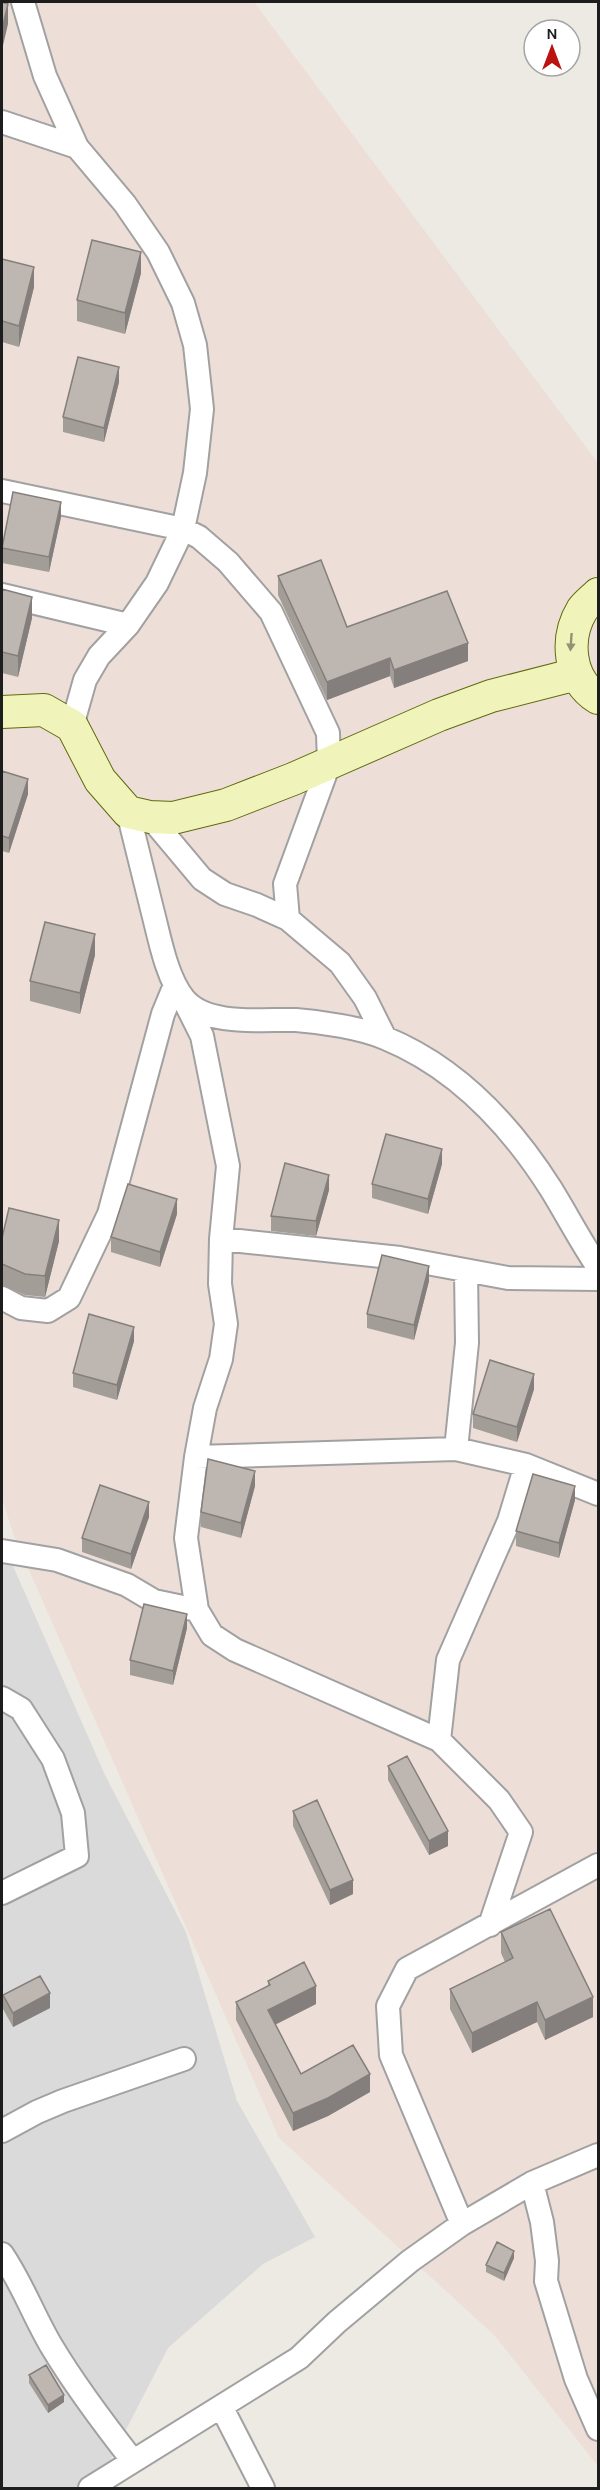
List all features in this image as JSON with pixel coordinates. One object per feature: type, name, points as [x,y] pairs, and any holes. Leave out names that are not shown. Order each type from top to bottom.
[{"type":"street","points":[[23,2],[45,76],[77,147],[125,204],[158,252],[183,303],[195,345],[202,409],[195,473],[183,529],[157,583],[128,625],[99,656],[85,680],[72,726]]},
{"type":"street","points":[[2,122],[77,147]]},
{"type":"street","points":[[2,491],[183,529],[199,537],[228,562],[271,612],[328,733],[329,764],[285,884],[288,919]]},
{"type":"street","points":[[598,594],[583,608],[572,630],[571,653],[578,674],[592,694],[598,698]]},
{"type":"street","points":[[2,595],[128,625]]},
{"type":"street","points":[[139,814],[173,818],[226,805],[329,764],[439,715],[491,696],[578,674]]},
{"type":"street","points":[[2,712],[44,710],[72,726],[100,780],[139,814],[202,879],[225,894],[288,919],[340,963],[365,998],[385,1038]]},
{"type":"street","points":[[139,814],[161,944],[180,992],[202,1036],[228,1166],[221,1239],[220,1284],[226,1324],[221,1359],[206,1408],[196,1457],[186,1538],[197,1610],[212,1635],[235,1650],[439,1740],[499,1800],[521,1832],[490,1925]]},
{"type":"street","points":[[180,992],[197,1008],[218,1017],[319,1023],[385,1038],[436,1067],[483,1102],[514,1137],[544,1180],[598,1267]]},
{"type":"street","points":[[2,1298],[21,1308],[48,1311],[69,1298],[109,1214],[163,1014],[180,992]]},
{"type":"street","points":[[221,1239],[400,1258],[508,1278],[598,1278]]},
{"type":"street","points":[[456,1449],[467,1343],[466,1271]]},
{"type":"street","points":[[196,1457],[456,1449],[526,1465],[598,1494]]},
{"type":"street","points":[[439,1740],[448,1660],[509,1521],[526,1465]]},
{"type":"street","points":[[2,1551],[57,1560],[127,1585],[154,1601],[197,1610]]},
{"type":"street","points":[[2,1698],[21,1709],[53,1759],[73,1813],[77,1856],[2,1893]]},
{"type":"street","points":[[462,2224],[391,2055],[388,2006],[407,1969],[598,1865]]},
{"type":"street","points":[[2,2131],[63,2101],[184,2059]]},
{"type":"street","points":[[90,2488],[299,2358],[337,2322],[410,2261],[462,2224],[532,2183],[598,2155]]},
{"type":"street","points":[[532,2183],[542,2222],[547,2261],[546,2281],[576,2379],[598,2429]]},
{"type":"street","points":[[2,2254],[24,2290],[52,2347],[90,2406],[133,2461]]},
{"type":"street","points":[[222,2408],[263,2488]]},
{"type":"shaded area","points":[[2,2],[254,2],[598,463],[598,2466],[495,2336],[279,2138],[14,1536],[2,1498]]},
{"type":"shaded area","points":[[2,1541],[105,1775],[186,1932],[237,2101],[315,2237],[263,2264],[168,2348],[96,2488],[2,2488]]},
{"type":"building","points":[[2,2],[8,4],[2,29]]},
{"type":"building","points":[[92,240],[141,252],[125,313],[77,300]]},
{"type":"building","points":[[2,259],[34,267],[19,326],[2,321]]},
{"type":"building","points":[[78,357],[119,367],[104,428],[63,417]]},
{"type":"building","points":[[13,492],[61,502],[49,557],[2,548]]},
{"type":"building","points":[[321,560],[347,627],[447,591],[468,643],[394,670],[390,658],[327,682],[278,576]]},
{"type":"building","points":[[2,589],[32,597],[18,656],[2,652]]},
{"type":"building","points":[[2,771],[28,779],[9,838],[2,836]]},
{"type":"building","points":[[45,922],[95,934],[80,993],[30,981]]},
{"type":"building","points":[[386,1134],[442,1149],[428,1199],[372,1184]]},
{"type":"building","points":[[285,1163],[329,1175],[316,1221],[271,1216]]},
{"type":"building","points":[[128,1184],[177,1199],[160,1252],[111,1237]]},
{"type":"building","points":[[9,1208],[59,1220],[45,1276],[25,1274],[2,1264],[2,1238]]},
{"type":"building","points":[[382,1255],[429,1266],[414,1325],[367,1314]]},
{"type":"building","points":[[89,1314],[134,1327],[117,1385],[73,1373]]},
{"type":"building","points":[[490,1360],[534,1374],[517,1427],[473,1414]]},
{"type":"building","points":[[208,1459],[255,1471],[241,1523],[201,1512]]},
{"type":"building","points":[[533,1474],[575,1486],[559,1543],[516,1531]]},
{"type":"building","points":[[100,1485],[149,1502],[131,1554],[82,1538]]},
{"type":"building","points":[[144,1604],[187,1614],[173,1671],[130,1660]]},
{"type":"building","points":[[407,1756],[448,1831],[429,1841],[388,1766]]},
{"type":"building","points":[[317,1800],[353,1880],[330,1890],[293,1811]]},
{"type":"building","points":[[550,1909],[593,1997],[545,2020],[537,2002],[472,2033],[450,1989],[513,1958],[501,1932]]},
{"type":"building","points":[[304,1962],[316,1986],[268,2010],[301,2074],[353,2045],[370,2074],[328,2098],[293,2113],[236,2002],[270,1985],[268,1981]]},
{"type":"building","points":[[40,1976],[50,1993],[13,2013],[3,1995]]},
{"type":"building","points":[[497,2242],[514,2251],[504,2273],[486,2265]]},
{"type":"building","points":[[46,2365],[64,2395],[48,2405],[29,2375]]}]
